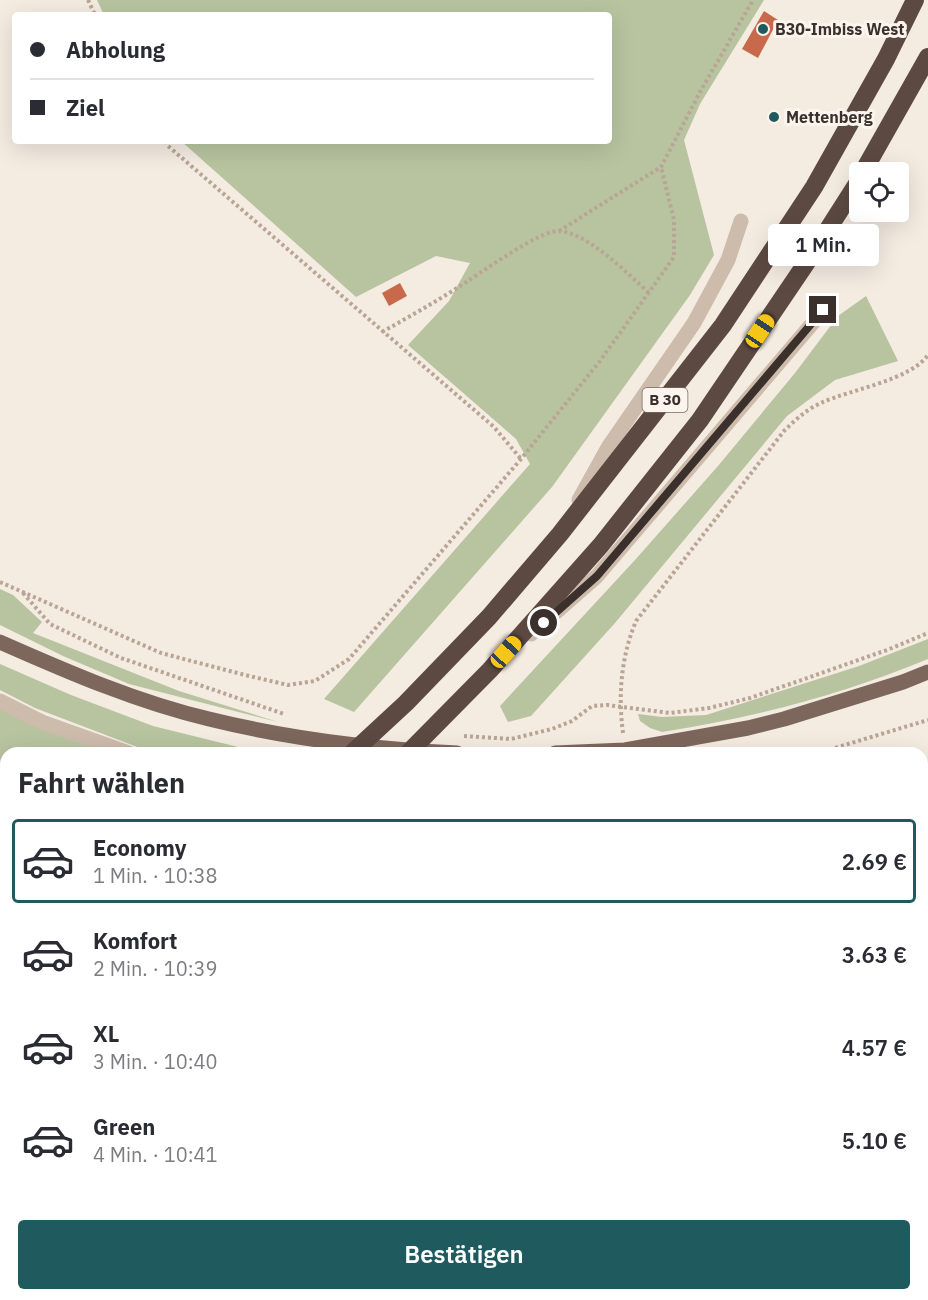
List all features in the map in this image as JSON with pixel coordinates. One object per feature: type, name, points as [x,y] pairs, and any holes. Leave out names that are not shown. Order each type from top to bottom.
[{"type":"highway","name":"B 30","points":[[358,747],[406,703],[489,617],[560,534],[729,315],[814,187],[886,59],[915,0]]},
{"type":"highway","points":[[869,162],[928,57]]},
{"type":"highway","name":"B 30","points":[[414,747],[490,670],[602,545],[699,420],[809,259],[849,195]]},
{"type":"main road","points":[[0,642],[72,674],[148,701],[209,719],[290,735],[370,747]]},
{"type":"main road","points":[[647,747],[784,719],[928,672]]},
{"type":"street","points":[[560,534],[609,446],[694,323],[728,260],[741,221]]},
{"type":"street","points":[[490,670],[597,576],[823,310]]},
{"type":"street","points":[[0,701],[42,722],[112,747]]},
{"type":"path","points":[[382,332],[455,290],[533,239],[559,231],[661,167],[700,92],[753,0]]},
{"type":"path","points":[[167,144],[494,427],[521,459]]},
{"type":"path","points":[[0,582],[161,653],[288,685],[315,681],[349,659],[521,459],[600,361],[674,257],[674,220],[661,167]]},
{"type":"path","points":[[559,231],[583,239],[614,260],[649,293]]},
{"type":"path","points":[[624,747],[619,707],[626,645],[636,621],[784,431],[801,414],[820,403],[907,372],[924,361],[928,355]]},
{"type":"path","points":[[21,591],[50,624],[121,658],[285,715]]},
{"type":"path","points":[[511,739],[552,729],[572,721],[592,706],[670,713],[709,708],[761,694],[928,633]]},
{"type":"path","points":[[838,747],[928,720]]},
{"type":"green space","points":[[97,0],[764,0],[700,104],[684,140],[714,255],[690,295],[552,487],[354,712],[324,699],[530,464],[516,439],[408,345],[449,301],[470,263],[436,256],[356,297],[184,144],[612,144],[612,12],[103,12]]},
{"type":"green space","points":[[866,296],[898,361],[835,380],[787,416],[615,623],[531,716],[508,722],[500,706],[718,466],[795,373],[838,316]]},
{"type":"green space","points":[[0,589],[13,595],[42,622],[33,633],[179,691],[278,722],[129,684],[63,656],[0,625]]},
{"type":"green space","points":[[928,639],[928,659],[831,694],[764,712],[662,732],[640,721],[638,714],[662,717],[706,715],[859,666]]},
{"type":"green space","points":[[0,664],[71,695],[153,726],[238,747],[137,747],[35,708],[0,690]]},
{"type":"green space","points":[[0,708],[93,747],[0,747]]},
{"type":"building","name":"B30-Imbiss West","points":[[764,11],[778,20],[758,58],[742,49]]},
{"type":"building","points":[[400,283],[407,296],[389,306],[382,293]]},
{"type":"place","name":"B30-Imbiss West","points":[[763,29]]},
{"type":"place","name":"Mettenberg","points":[[774,117]]},
{"type":"route","points":[[544,623],[597,576],[823,310]]}]
